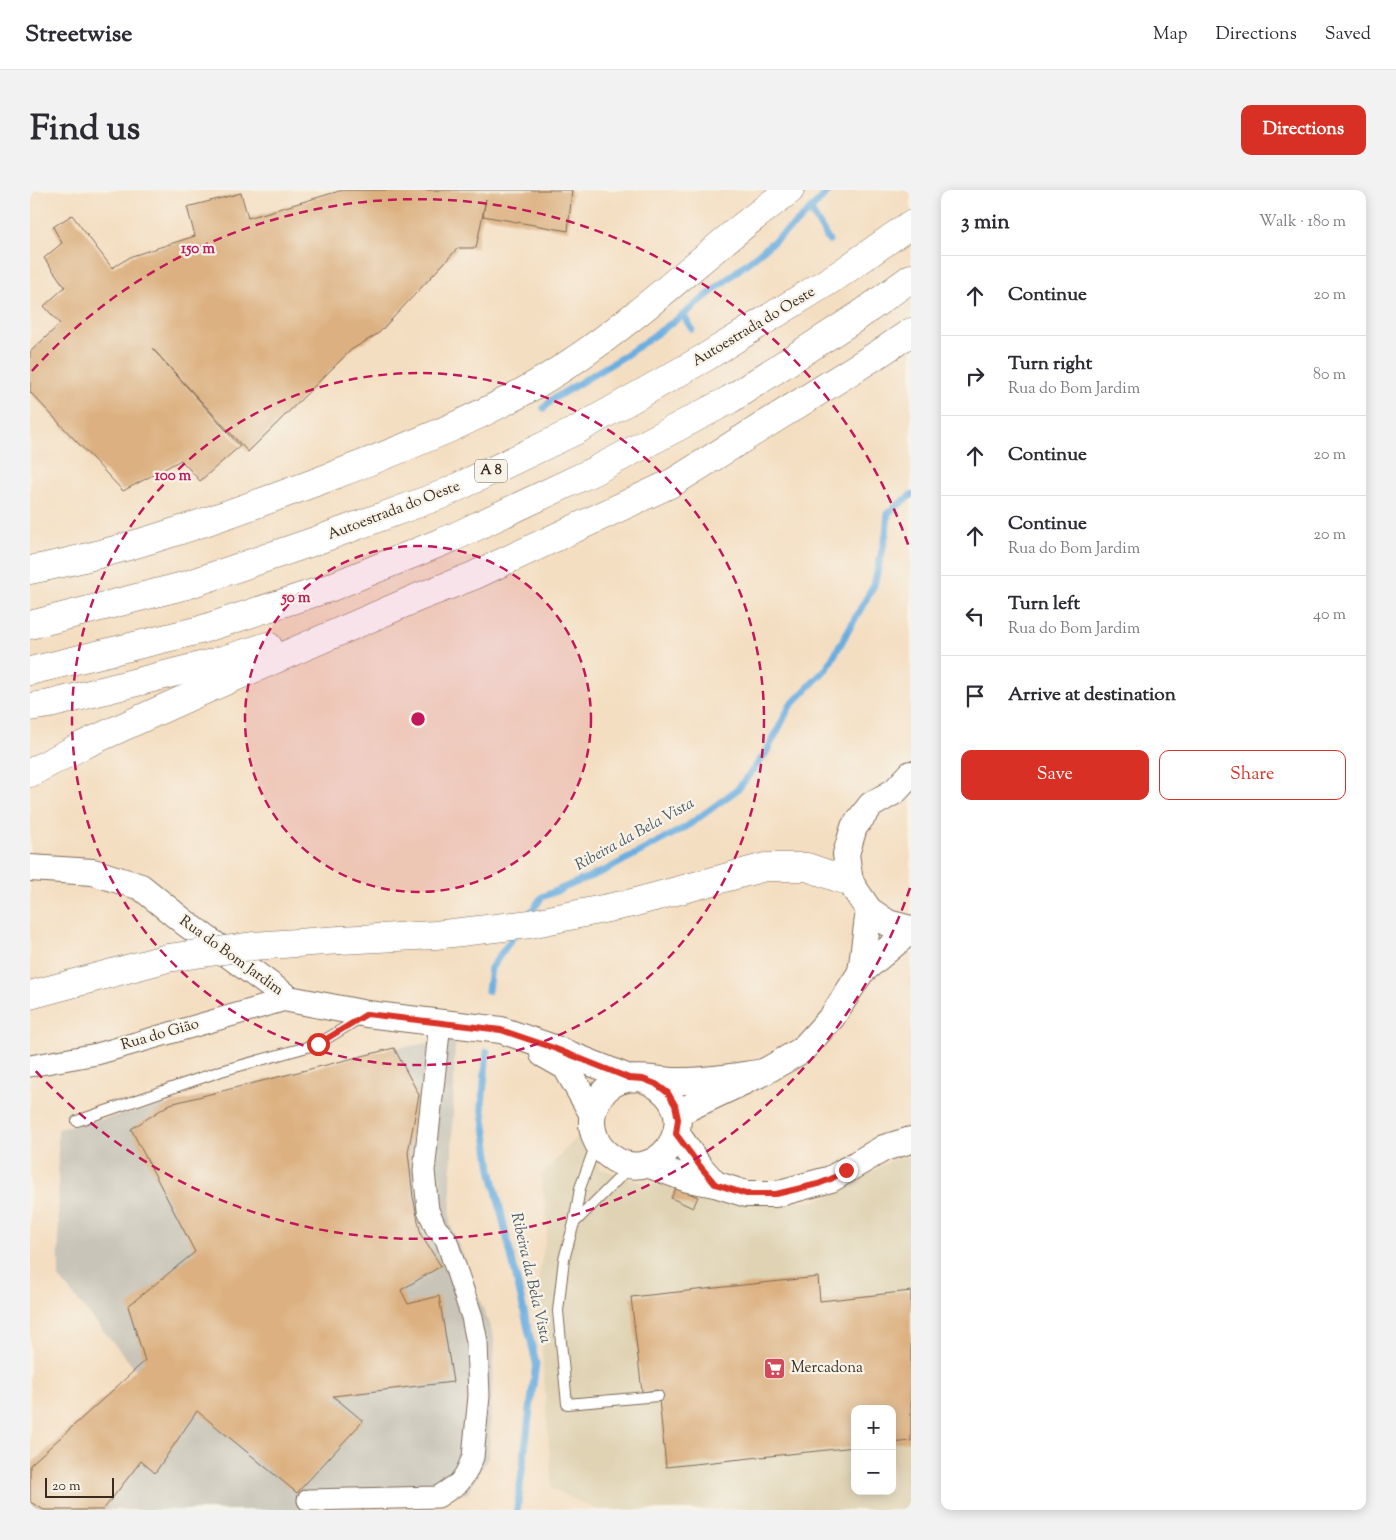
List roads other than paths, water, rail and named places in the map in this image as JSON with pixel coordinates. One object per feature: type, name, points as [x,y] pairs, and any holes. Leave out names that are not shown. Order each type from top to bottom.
[{"type":"highway","points":[[30,570],[79,560],[235,512],[380,458],[508,401],[576,359],[641,309],[772,198],[790,190]]},
{"type":"highway","name":"Autoestrada do Oeste","points":[[30,625],[187,585],[441,495],[576,431],[706,357],[840,274],[911,224]]},
{"type":"highway","points":[[30,671],[200,630],[329,588],[454,536],[594,471],[728,400],[860,315],[911,278]]},
{"type":"highway","points":[[30,773],[82,745],[419,597],[473,576],[672,483],[883,352],[911,332]]},
{"type":"highway","points":[[30,708],[216,662],[334,626],[419,597]]},
{"type":"highway","points":[[30,995],[168,958],[253,946],[434,935],[530,924],[632,903],[765,867],[807,867],[850,882]]},
{"type":"street","points":[[906,785],[871,805],[854,827],[846,854],[850,882],[869,910],[888,923],[911,929]]},
{"type":"street","name":"Rua do Bom Jardim","points":[[30,868],[93,872],[141,887],[184,922],[289,998],[367,1014],[501,1030],[636,1079]]},
{"type":"street","points":[[861,972],[869,910]]},
{"type":"street","points":[[639,1164],[660,1157],[670,1147],[677,1123],[802,1050],[832,1017],[861,972],[911,929]]},
{"type":"street","name":"Rua do Gião","points":[[30,1066],[97,1054],[289,998]]},
{"type":"street","points":[[308,1500],[438,1497],[459,1483],[473,1457],[479,1396],[477,1342],[472,1317],[446,1239],[436,1228],[428,1210],[424,1171],[440,1023]]},
{"type":"street","name":"Rua do Bom Jardim","points":[[501,1030],[566,1067],[592,1114]]},
{"type":"street","points":[[764,1072],[678,1081],[636,1079],[616,1082],[605,1090],[597,1101],[592,1114],[592,1128],[596,1142],[605,1154],[618,1162],[639,1164],[746,1194],[776,1194],[831,1179],[884,1148],[911,1140]]},
{"type":"street","points":[[636,1079],[656,1084],[668,1093],[675,1105],[677,1123],[700,1166],[715,1184]]},
{"type":"lane","points":[[77,1121],[221,1071],[318,1044],[367,1014]]},
{"type":"lane","points":[[596,1142],[580,1188],[574,1223],[564,1259],[558,1312],[567,1404],[658,1396]]},
{"type":"lane","points":[[574,1223],[639,1164]]},
{"type":"waterway","points":[[544,408],[553,399],[626,355],[683,315],[799,221],[830,190]]},
{"type":"waterway","points":[[810,209],[829,241]]},
{"type":"waterway","points":[[683,315],[692,329]]},
{"type":"waterway","name":"Ribeira da Bela Vista","points":[[529,915],[542,897],[608,869],[686,827],[738,789],[766,753],[790,706],[827,668],[874,585],[886,534],[888,513],[911,495]]},
{"type":"waterway","name":"Ribeira da Bela Vista","points":[[488,991],[491,968],[515,934]]},
{"type":"waterway","name":"Ribeira da Bela Vista","points":[[487,1052],[482,1105],[491,1169],[536,1363],[517,1510]]},
{"type":"place","name":"Mercadona","points":[[775,1368]]}]
